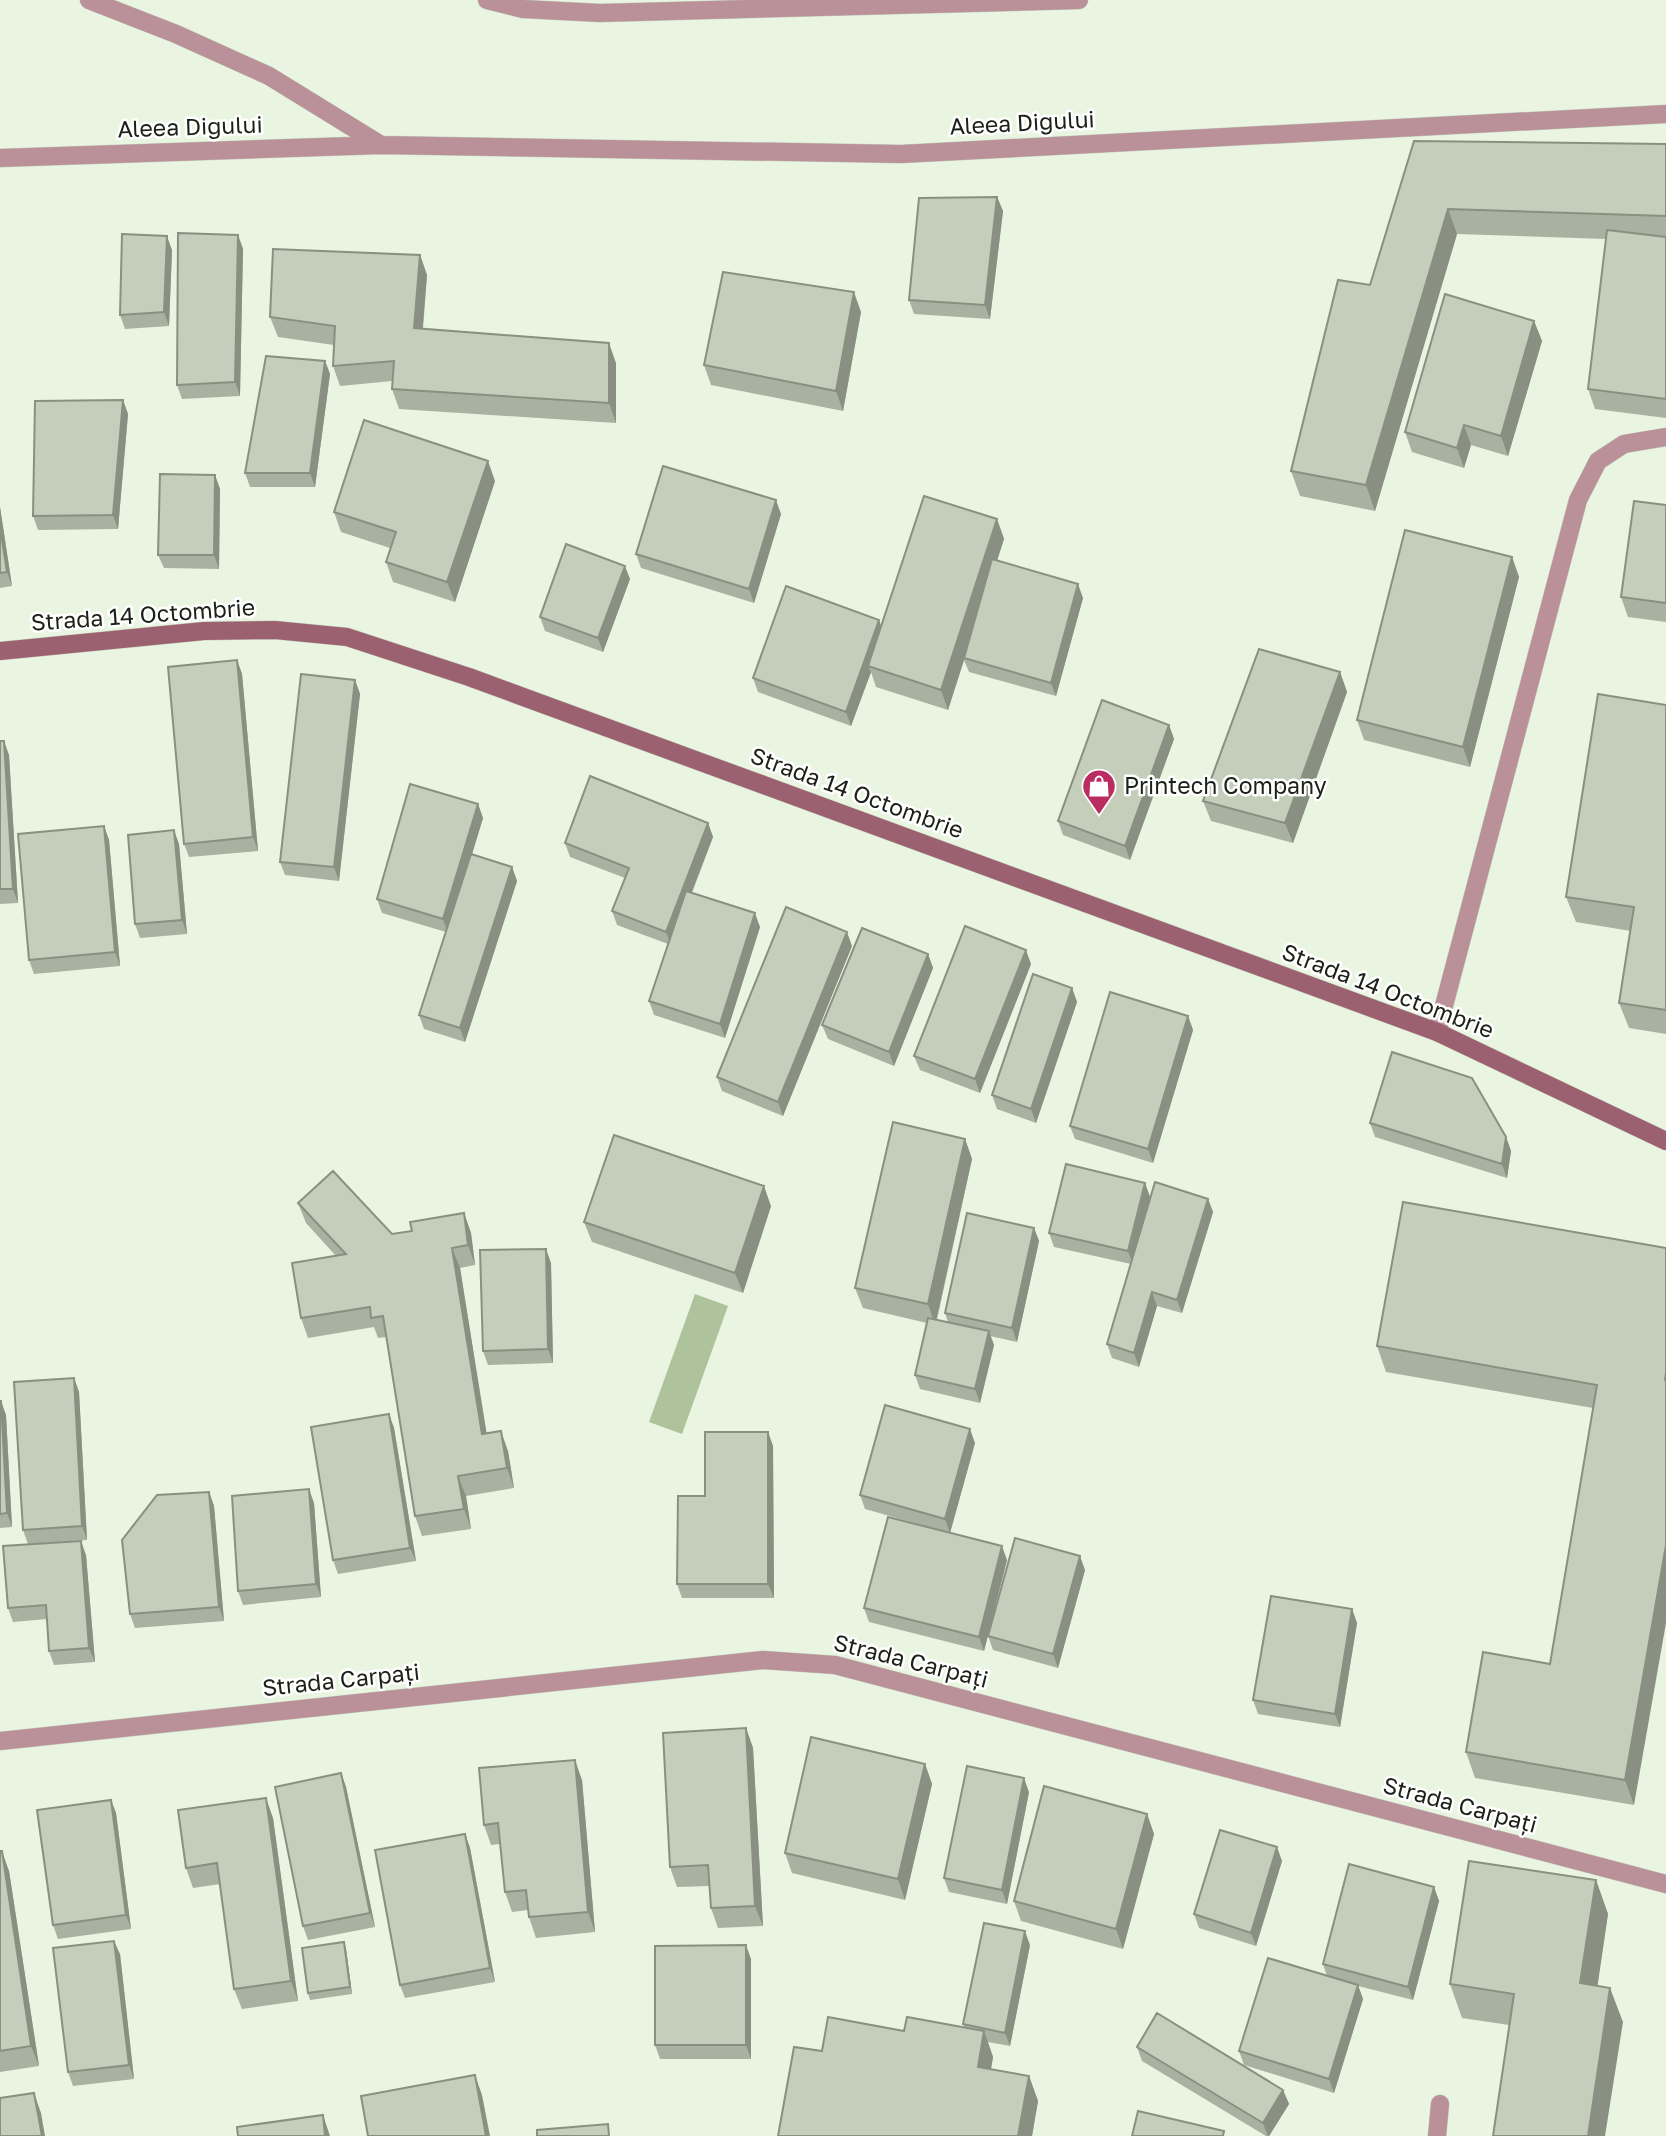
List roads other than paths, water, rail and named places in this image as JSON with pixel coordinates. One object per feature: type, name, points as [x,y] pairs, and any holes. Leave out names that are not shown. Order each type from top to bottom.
[{"type":"street","name":"Aleea Digului","points":[[89,0],[176,34],[269,76],[381,145]]},
{"type":"street","points":[[487,0],[523,9],[600,13],[1079,0]]},
{"type":"street","name":"Aleea Digului","points":[[0,158],[381,145],[901,154],[1666,114]]},
{"type":"street","points":[[1437,1031],[1504,770],[1578,500],[1598,461],[1624,444],[1666,437]]},
{"type":"street","name":"Strada 14 Octombrie","points":[[0,651],[204,631],[275,630],[347,637],[482,682],[1437,1031],[1666,1140]]},
{"type":"street","name":"Strada Carpați","points":[[0,1741],[763,1660],[835,1665],[1666,1884]]},
{"type":"street","points":[[1437,2136],[1440,2104]]},
{"type":"place","name":"Printech Company","points":[[1099,816]]}]
